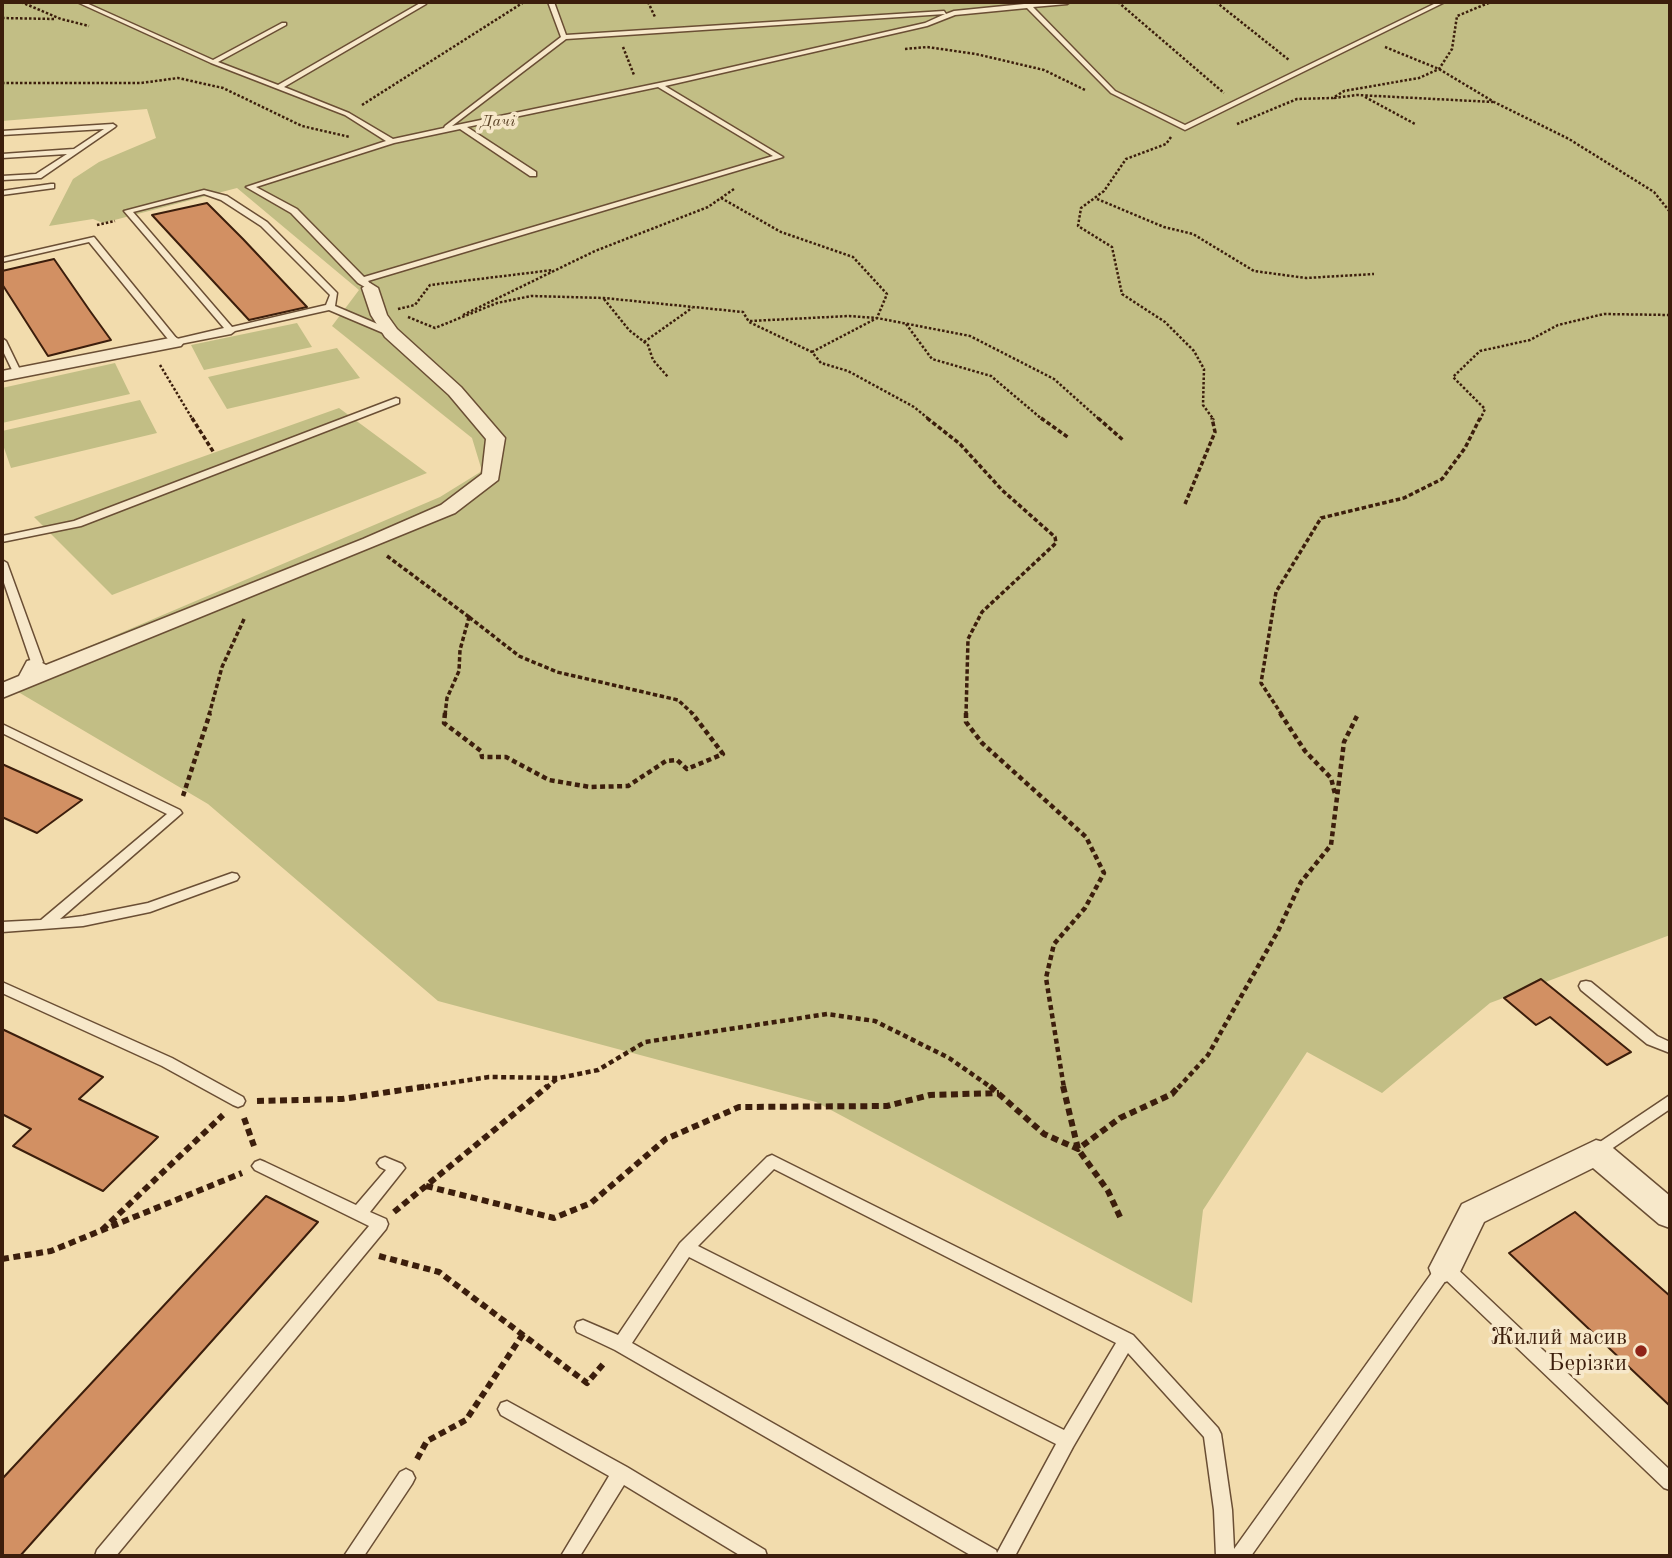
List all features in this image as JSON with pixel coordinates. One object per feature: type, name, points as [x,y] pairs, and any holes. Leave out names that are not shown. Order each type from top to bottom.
[{"type":"street","points":[[2,691],[33,671],[369,544],[448,509],[491,476],[496,438],[455,391],[391,332],[379,315],[365,284]]},
{"type":"street","points":[[10,375],[175,342]]},
{"type":"street","points":[[1445,1268],[1473,1213],[1595,1153],[1670,1215]]},
{"type":"lane","points":[[80,2],[213,62],[347,114],[392,141]]},
{"type":"lane","points":[[414,2],[437,2]]},
{"type":"lane","points":[[551,2],[564,37]]},
{"type":"lane","points":[[444,130],[564,37],[954,13],[1027,3],[1067,2]]},
{"type":"lane","points":[[1174,133],[1442,2]]},
{"type":"lane","points":[[279,87],[424,3]]},
{"type":"lane","points":[[1027,3],[1112,92],[1185,128]]},
{"type":"lane","points":[[657,84],[779,157],[365,284],[294,211],[250,187],[392,141],[927,24],[954,13]]},
{"type":"lane","points":[[213,62],[284,24]]},
{"type":"lane","points":[[2,133],[113,126],[38,176],[2,178]]},
{"type":"lane","points":[[460,126],[533,174]]},
{"type":"lane","points":[[2,156],[74,151]]},
{"type":"lane","points":[[2,193],[51,186]]},
{"type":"lane","points":[[231,331],[128,211],[204,192],[224,198],[264,224],[334,295],[330,307]]},
{"type":"lane","points":[[2,260],[91,239],[175,342],[330,307],[391,332]]},
{"type":"lane","points":[[2,341],[10,375]]},
{"type":"lane","points":[[2,539],[77,524],[396,401]]},
{"type":"lane","points":[[2,563],[33,671]]},
{"type":"lane","points":[[2,729],[176,813],[44,925]]},
{"type":"lane","points":[[2,927],[83,921],[150,906],[232,877]]},
{"type":"lane","points":[[1586,986],[1652,1040],[1670,1048]]},
{"type":"lane","points":[[2,987],[166,1062],[238,1101]]},
{"type":"lane","points":[[1595,1153],[1670,1101]]},
{"type":"lane","points":[[621,1345],[686,1248],[772,1161],[1127,1340],[1212,1434],[1223,1510],[1225,1556]]},
{"type":"lane","points":[[358,1214],[397,1168],[386,1163]]},
{"type":"lane","points":[[104,1556],[380,1224],[260,1166]]},
{"type":"lane","points":[[686,1248],[1067,1441]]},
{"type":"lane","points":[[1240,1556],[1445,1268],[1670,1482]]},
{"type":"lane","points":[[583,1326],[621,1345],[989,1556]]},
{"type":"lane","points":[[1005,1556],[1067,1441],[1127,1340]]},
{"type":"lane","points":[[507,1409],[621,1473],[749,1554]]},
{"type":"lane","points":[[570,1556],[621,1473]]},
{"type":"lane","points":[[353,1556],[406,1478]]},
{"type":"path","points":[[21,2],[61,19],[96,28]]},
{"type":"path","points":[[347,114],[524,2]]},
{"type":"path","points":[[1118,2],[1225,94],[1244,99]]},
{"type":"path","points":[[1216,2],[1302,70]]},
{"type":"path","points":[[1333,98],[1344,91],[1419,78],[1439,69],[1452,49],[1457,16],[1491,2]]},
{"type":"path","points":[[2,18],[61,19]]},
{"type":"path","points":[[618,33],[640,88]]},
{"type":"path","points":[[895,50],[927,47],[976,54],[1044,70],[1086,90]]},
{"type":"path","points":[[1385,47],[1439,69],[1494,102],[1569,139],[1654,192],[1670,212]]},
{"type":"path","points":[[2,83],[141,83],[178,78],[223,88]]},
{"type":"path","points":[[203,79],[302,126],[379,142],[392,141]]},
{"type":"path","points":[[1344,91],[1377,101],[1415,124]]},
{"type":"path","points":[[1231,127],[1297,99],[1357,95],[1494,102]]},
{"type":"path","points":[[1174,133],[1166,144],[1126,159],[1097,199],[1081,208],[1078,226],[1112,247],[1118,265],[1122,294],[1165,322],[1194,351],[1204,369],[1200,390],[1203,405],[1214,420],[1215,432],[1185,504]]},
{"type":"path","points":[[414,354],[435,328],[595,251],[708,206],[736,188]]},
{"type":"path","points":[[721,198],[781,232],[853,257],[887,294],[877,318],[811,352]]},
{"type":"path","points":[[1097,199],[1164,227],[1193,234],[1254,271],[1306,278],[1331,278],[1352,273],[1374,274]]},
{"type":"path","points":[[91,239],[87,227],[133,217]]},
{"type":"path","points":[[557,270],[430,285],[415,305],[392,310],[435,328],[497,303],[531,296],[604,298],[743,312],[749,321],[811,352],[821,363],[848,370],[895,394],[931,419],[960,444],[1002,490],[1055,537],[1056,543],[982,612],[968,639],[966,722],[982,743],[1086,837],[1104,873],[1085,908],[1054,944],[1046,978],[1057,1058],[1078,1149],[1108,1191],[1121,1219]]},
{"type":"path","points":[[604,298],[629,330],[644,342],[653,360],[668,377]]},
{"type":"path","points":[[644,342],[692,308]]},
{"type":"path","points":[[1336,799],[1331,778],[1305,751],[1261,683],[1276,592],[1321,518],[1404,498],[1442,480],[1465,448],[1485,409],[1452,377],[1480,351],[1530,340],[1558,325],[1605,314],[1637,317],[1670,315]]},
{"type":"path","points":[[749,321],[816,316],[877,318],[970,335],[1054,379],[1123,440]]},
{"type":"path","points":[[905,323],[932,359],[991,376],[1034,413],[1069,438]]},
{"type":"path","points":[[172,387],[223,469]]},
{"type":"path","points":[[369,544],[392,559],[469,617],[519,656],[557,672],[678,700],[701,720],[723,754],[687,769],[677,760],[666,761],[628,786],[590,787],[549,780],[506,757],[482,757],[481,751],[444,723],[447,698],[459,671],[460,650],[469,617]]},
{"type":"path","points":[[380,562],[392,559]]},
{"type":"path","points":[[176,813],[199,754],[222,667],[242,619],[251,613]]},
{"type":"path","points":[[1078,1149],[1120,1118],[1171,1094],[1209,1055],[1278,931],[1301,882],[1331,845],[1344,743],[1358,714]]},
{"type":"path","points":[[103,1230],[238,1101],[342,1099],[489,1077],[559,1077],[597,1069],[645,1042],[827,1014],[875,1021],[949,1058],[1000,1093],[1044,1134],[1078,1149]]},
{"type":"path","points":[[380,1224],[559,1077]]},
{"type":"path","points":[[426,1186],[554,1218],[591,1203],[666,1139],[739,1107],[887,1106],[930,1094],[1000,1093]]},
{"type":"path","points":[[2,1258],[51,1251],[260,1166],[238,1101]]},
{"type":"path","points":[[358,1251],[439,1272],[587,1383]]},
{"type":"path","points":[[406,1478],[427,1441],[466,1420],[523,1334]]},
{"type":"green space","name":"Дачі","points":[[2,2],[1670,2],[1670,935],[1490,1003],[1382,1093],[1307,1052],[1203,1210],[1192,1303],[816,1102],[438,1001],[208,804],[3,683],[440,497],[482,471],[472,438],[332,326],[359,290],[237,188],[103,223],[93,219],[49,226],[73,179],[99,162],[156,138],[147,109],[2,121]]},
{"type":"green space","points":[[297,323],[312,347],[204,370],[191,345]]},
{"type":"green space","points":[[337,348],[360,378],[227,409],[208,377]]},
{"type":"green space","points":[[115,363],[130,394],[2,423],[2,388]]},
{"type":"green space","points":[[140,400],[157,433],[11,468],[2,442],[2,431]]},
{"type":"green space","points":[[339,408],[427,473],[112,595],[34,517]]},
{"type":"building","points":[[207,203],[307,307],[249,320],[152,215]]},
{"type":"building","points":[[54,259],[111,340],[48,356],[2,284],[2,271]]},
{"type":"building","points":[[2,764],[82,800],[37,833],[2,817]]},
{"type":"building","points":[[1541,979],[1631,1052],[1607,1065],[1550,1017],[1536,1025],[1504,998]]},
{"type":"building","points":[[2,1029],[103,1077],[79,1099],[158,1137],[103,1191],[13,1146],[31,1129],[2,1114]]},
{"type":"building","points":[[266,1196],[318,1222],[20,1556],[2,1556],[2,1479]]},
{"type":"building","name":"Жилий масив Берізки","points":[[1575,1212],[1670,1296],[1670,1406],[1509,1253]]},
{"type":"place","name":"Жилий масив Берізки","points":[[1641,1351]]}]
